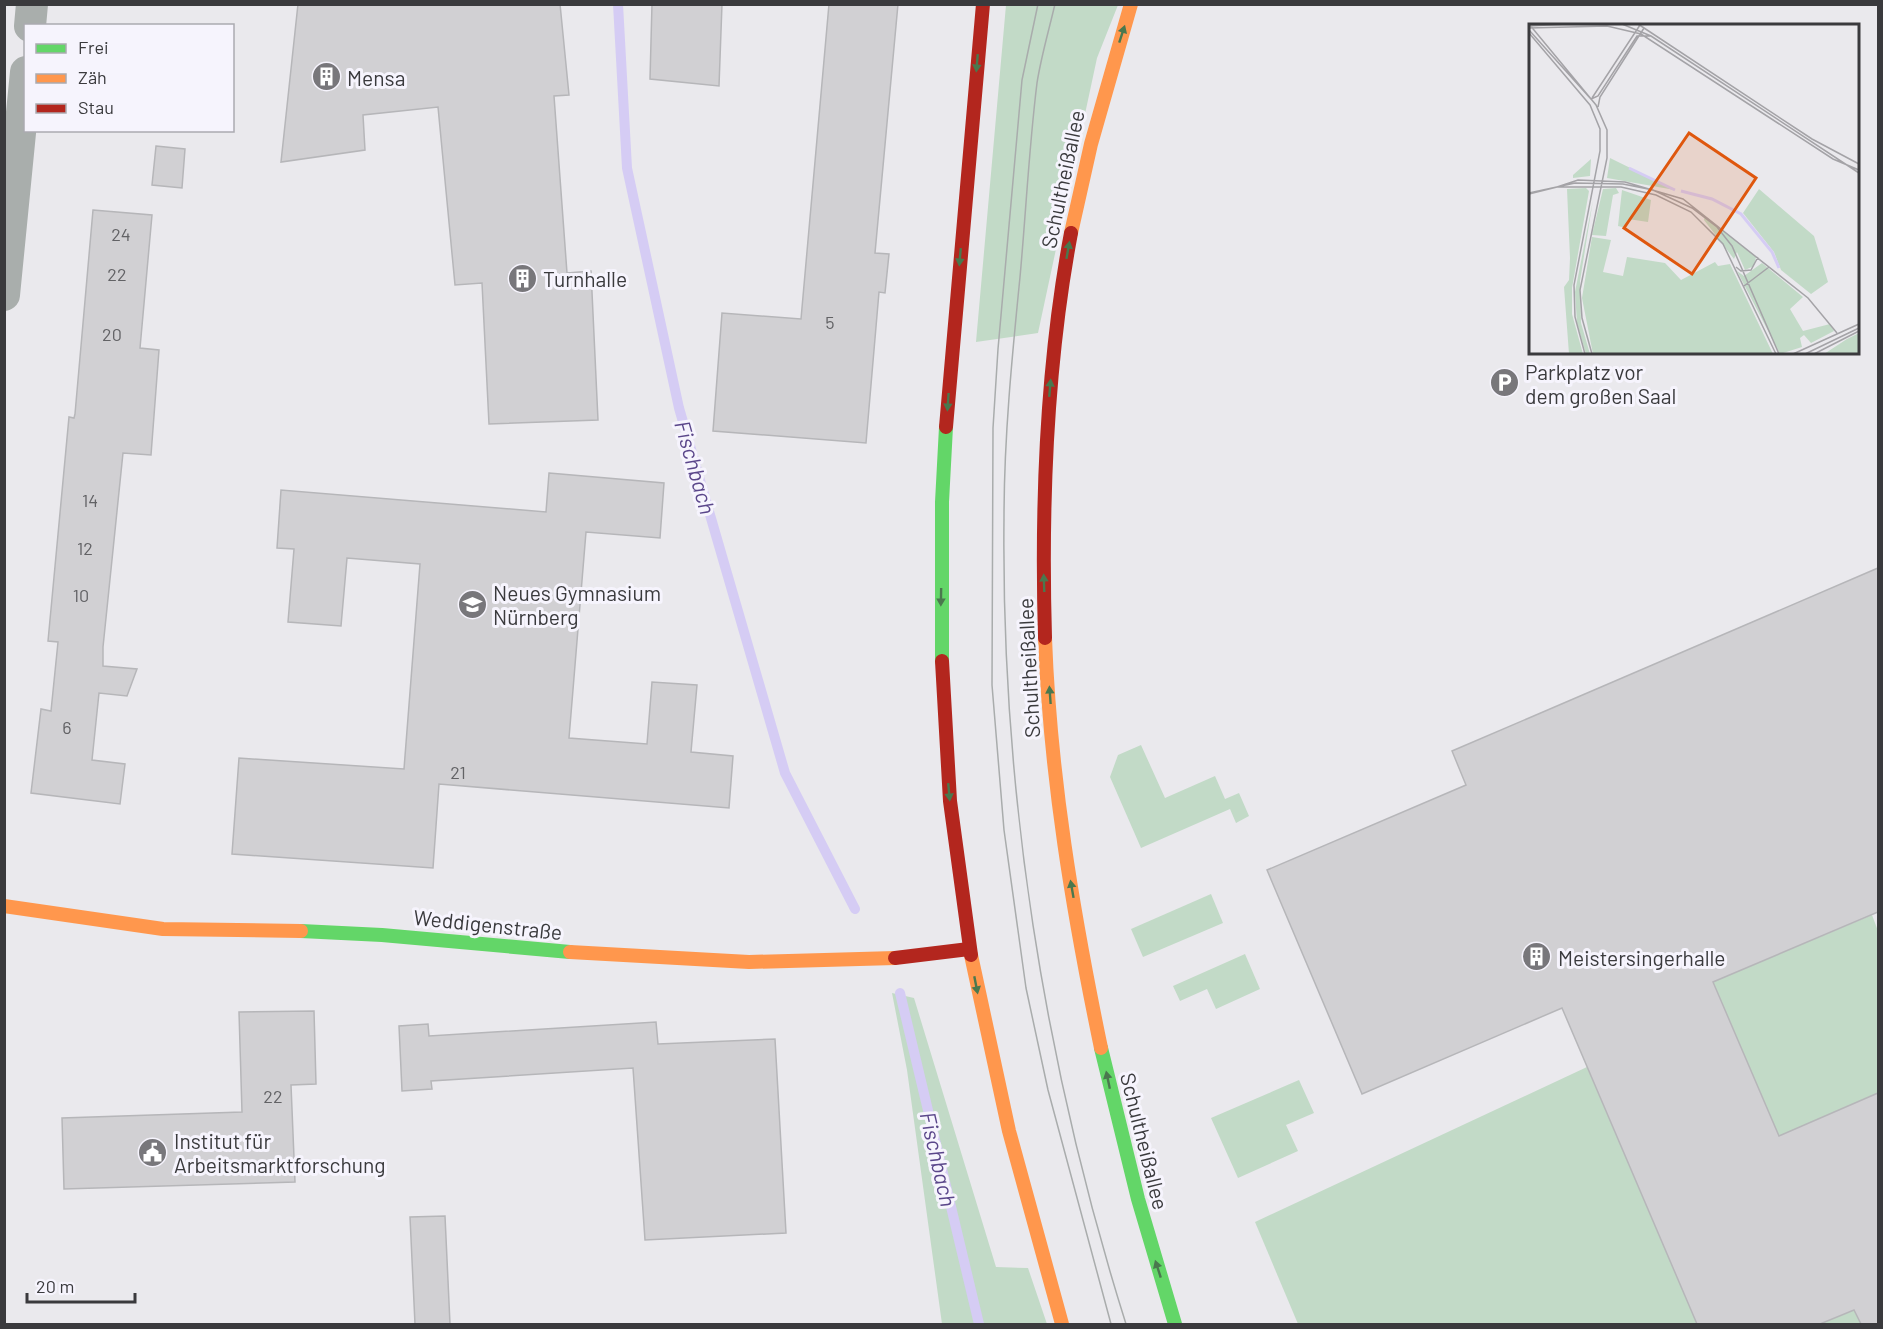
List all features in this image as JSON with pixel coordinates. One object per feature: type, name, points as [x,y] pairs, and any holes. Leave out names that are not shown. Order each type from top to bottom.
[{"type":"main road","points":[[982,4],[952,344],[942,545],[941,654],[946,756],[960,891],[969,949],[996,1079],[1020,1178],[1062,1324]]},
{"type":"main road","name":"Schultheißallee","points":[[1131,4],[1091,140],[1061,289],[1048,412],[1044,538],[1046,629],[1060,804],[1091,1000],[1118,1122],[1155,1259],[1176,1324]]},
{"type":"main road","name":"Weddigenstraße","points":[[4,906],[162,929],[379,934],[627,958],[694,962],[900,958],[969,949]]},
{"type":"street","points":[[30,24],[32,4]]},
{"type":"street","points":[[4,295],[24,92]]},
{"type":"green space","points":[[1006,5],[1118,5],[1097,58],[1038,333],[976,342]]},
{"type":"green space","points":[[1141,745],[1165,798],[1215,776],[1225,799],[1239,793],[1249,816],[1236,823],[1230,809],[1141,848],[1110,777],[1118,755]]},
{"type":"green space","points":[[1211,894],[1223,923],[1143,957],[1131,929]]},
{"type":"green space","points":[[1872,915],[1878,931],[1878,1093],[1779,1136],[1713,982]]},
{"type":"green space","points":[[1245,954],[1260,989],[1216,1009],[1207,989],[1180,1001],[1173,986]]},
{"type":"green space","points":[[892,993],[914,998],[996,1267],[1028,1268],[1047,1324],[942,1324],[907,1070]]},
{"type":"green space","points":[[1587,1067],[1697,1324],[1298,1324],[1255,1222]]},
{"type":"green space","points":[[1299,1080],[1314,1113],[1286,1125],[1298,1151],[1238,1178],[1211,1118]]},
{"type":"green space","points":[[1854,1310],[1861,1324],[1820,1324]]},
{"type":"building","points":[[298,4],[560,4],[569,95],[554,96],[567,273],[591,271],[598,420],[489,424],[482,283],[455,285],[438,107],[363,115],[365,150],[281,162]]},
{"type":"building","points":[[652,4],[722,4],[719,86],[650,79]]},
{"type":"building","points":[[829,4],[898,4],[875,253],[889,254],[885,293],[879,292],[866,443],[713,431],[722,313],[801,319]]},
{"type":"building","points":[[156,146],[185,149],[182,188],[152,185]]},
{"type":"building","points":[[93,210],[152,215],[140,348],[159,350],[151,455],[123,453],[103,647],[103,666],[137,669],[127,696],[99,693],[92,760],[125,764],[120,804],[31,793],[41,709],[51,711],[58,642],[48,641],[69,417],[74,418],[75,414]]},
{"type":"building","points":[[549,473],[664,483],[660,538],[586,532],[569,738],[647,744],[652,682],[697,685],[691,752],[733,756],[729,808],[439,784],[433,868],[232,854],[239,758],[404,769],[420,564],[347,558],[341,626],[288,622],[294,549],[277,548],[281,490],[546,512]]},
{"type":"building","name":"Meistersingerhalle","points":[[1878,568],[1878,912],[1713,982],[1779,1136],[1878,1093],[1878,1324],[1861,1324],[1854,1310],[1820,1324],[1697,1324],[1562,1008],[1362,1094],[1267,870],[1466,785],[1452,751]]},
{"type":"building","points":[[314,1011],[316,1084],[291,1085],[295,1182],[64,1189],[62,1118],[242,1112],[239,1012]]},
{"type":"building","points":[[656,1022],[658,1044],[775,1039],[786,1233],[645,1240],[633,1068],[431,1081],[432,1089],[402,1091],[399,1026],[428,1024],[429,1036]]},
{"type":"building","points":[[445,1216],[450,1324],[415,1324],[410,1217]]},
{"type":"waterway","name":"Fischbach","points":[[618,4],[627,168],[679,408],[785,773],[855,909]]},
{"type":"waterway","name":"Fischbach","points":[[900,993],[979,1324]]},
{"type":"tram line","points":[[1038,4],[1022,80],[998,349],[993,428],[992,685],[1004,830],[1026,988],[1048,1090],[1111,1324]]},
{"type":"tram line","points":[[1055,4],[1041,63],[1034,107],[1007,428],[1004,488],[1005,620],[1010,723],[1033,926],[1051,1027],[1072,1127],[1097,1226],[1126,1324]]},
{"type":"traffic: fast","points":[[942,661],[942,502],[946,427]]},
{"type":"traffic: fast","points":[[301,931],[382,935],[570,952]]},
{"type":"traffic: fast","points":[[1101,1048],[1138,1199],[1175,1324]]},
{"type":"traffic: slow","points":[[1071,233],[1091,144],[1131,4]]},
{"type":"traffic: slow","points":[[1045,638],[1052,741],[1064,844],[1101,1048]]},
{"type":"traffic: slow","points":[[4,906],[163,929],[301,931]]},
{"type":"traffic: slow","points":[[570,952],[749,962],[895,958]]},
{"type":"traffic: slow","points":[[971,955],[1009,1131],[1062,1324]]},
{"type":"traffic: jam","points":[[946,427],[983,4]]},
{"type":"traffic: jam","points":[[1045,638],[1044,536],[1047,434],[1056,333],[1071,233]]},
{"type":"traffic: jam","points":[[942,661],[950,801],[971,955]]},
{"type":"traffic: jam","points":[[895,958],[969,949]]},
{"type":"place","name":"Mensa","points":[[326,77]]},
{"type":"place","name":"Turnhalle","points":[[522,278]]},
{"type":"place","name":"Parkplatz vor dem großen Saal","points":[[1504,383]]},
{"type":"place","name":"Neues Gymnasium Nürnberg","points":[[472,604]]},
{"type":"place","name":"Meistersingerhalle","points":[[1537,957]]},
{"type":"place","name":"Institut für Arbeitsmarktforschung","points":[[153,1152]]}]
